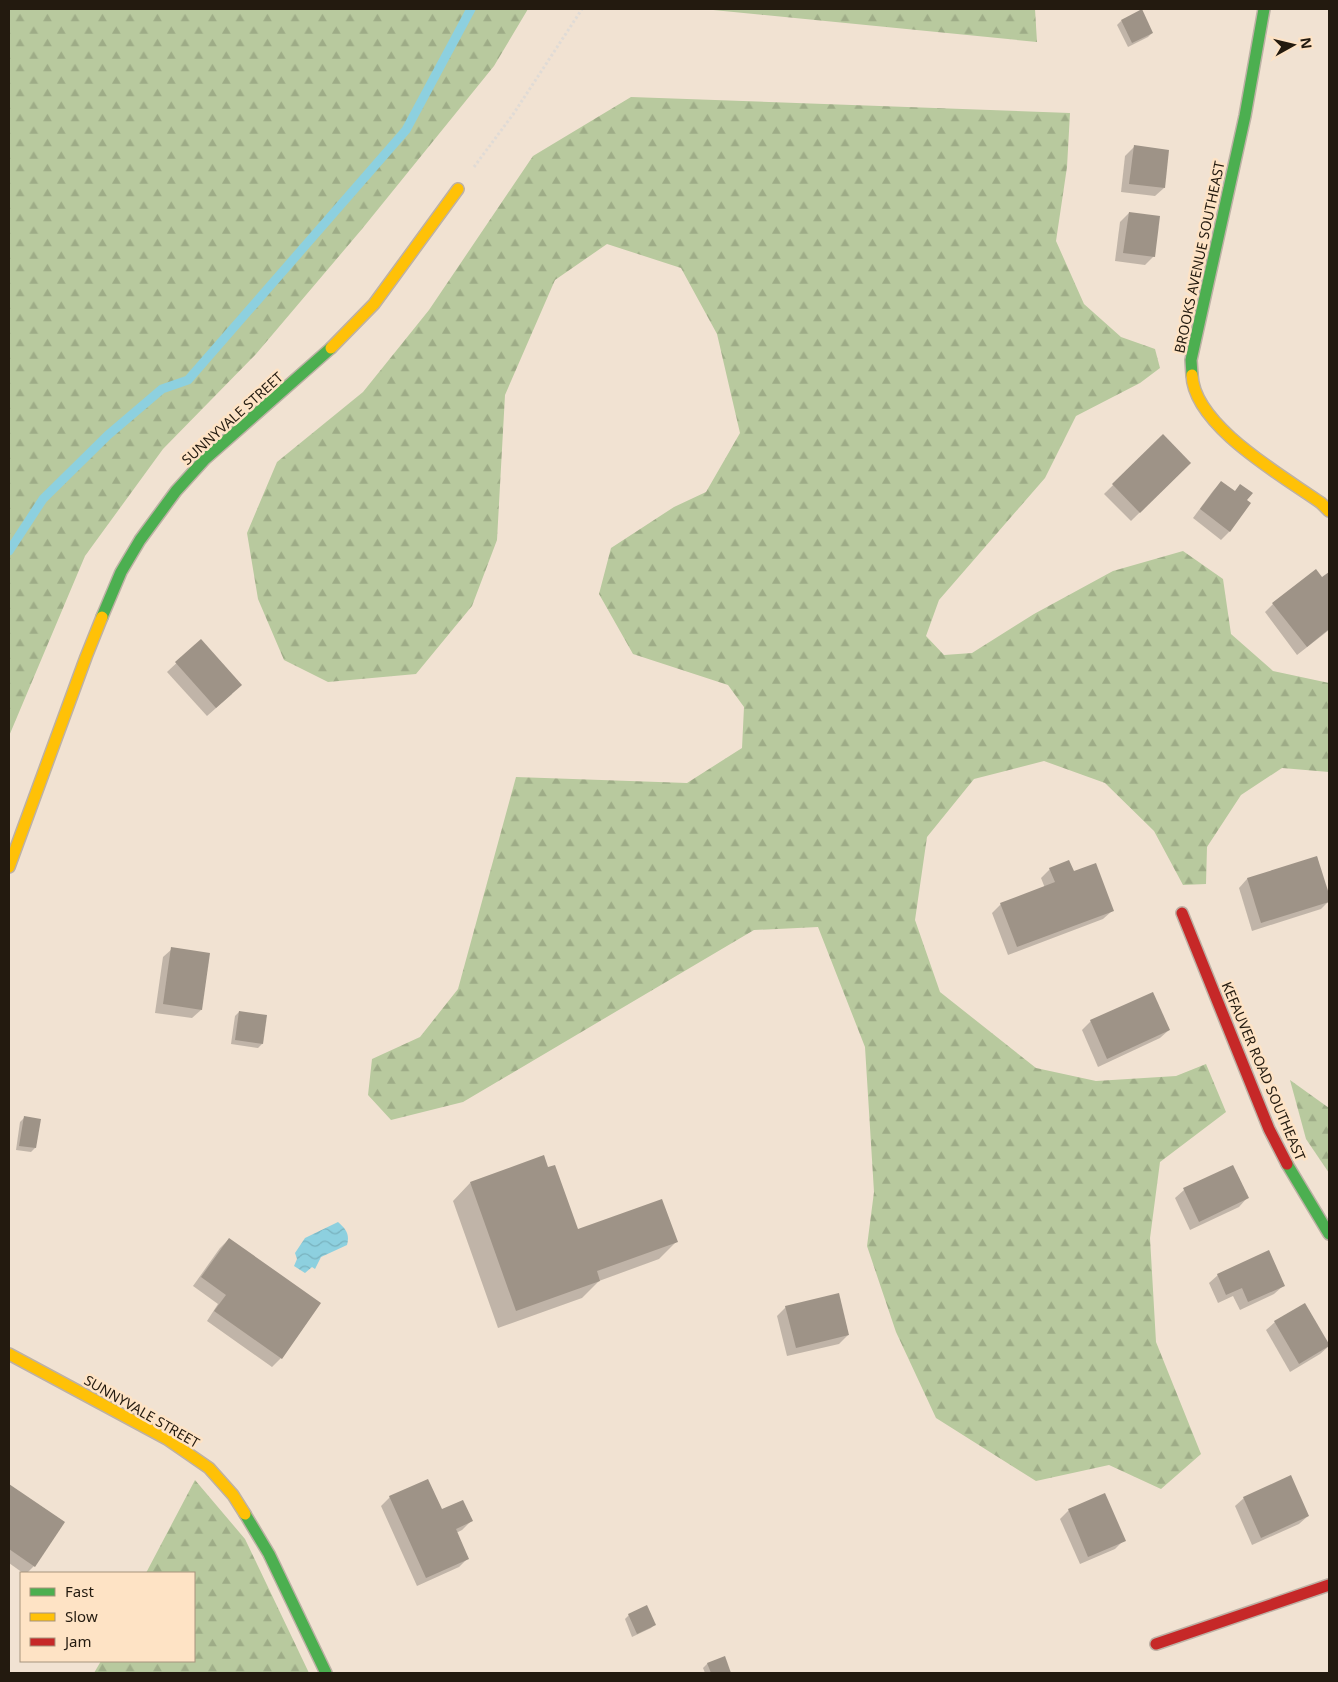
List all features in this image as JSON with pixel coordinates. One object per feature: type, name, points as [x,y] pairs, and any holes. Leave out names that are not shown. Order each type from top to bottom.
[{"type":"street","name":"BROOKS AVENUE SOUTHEAST","points":[[1264,9],[1245,116],[1191,360],[1192,380],[1195,392],[1221,429],[1240,446],[1321,503],[1329,511]]},
{"type":"street","name":"SUNNYVALE STREET","points":[[9,867],[86,657],[121,572],[140,540],[176,491],[206,459],[328,352],[374,304],[458,189]]},
{"type":"street","name":"KEFAUVER ROAD SOUTHEAST","points":[[1182,913],[1270,1129],[1293,1177],[1329,1234]]},
{"type":"street","name":"SUNNYVALE STREET","points":[[9,1354],[167,1439],[209,1468],[233,1495],[268,1554],[326,1673]]},
{"type":"street","points":[[1156,1644],[1329,1584]]},
{"type":"path","points":[[458,189],[514,113],[582,9]]},
{"type":"green space","points":[[9,9],[528,9],[494,66],[362,229],[256,354],[163,449],[85,556],[9,736]]},
{"type":"green space","points":[[703,9],[1035,9],[1037,42]]},
{"type":"green space","points":[[631,97],[1070,113],[1067,167],[1056,241],[1084,304],[1121,337],[1155,349],[1160,368],[1140,383],[1076,416],[1045,478],[939,600],[926,636],[944,655],[972,653],[1034,614],[1113,571],[1183,551],[1223,579],[1231,634],[1273,671],[1329,683],[1329,772],[1282,768],[1241,795],[1207,847],[1206,884],[1183,885],[1154,831],[1105,783],[1044,761],[974,779],[927,837],[915,920],[940,992],[1036,1068],[1096,1081],[1176,1076],[1206,1064],[1226,1112],[1160,1162],[1150,1238],[1156,1342],[1201,1454],[1161,1489],[1109,1465],[1036,1481],[936,1418],[896,1332],[867,1246],[874,1192],[865,1047],[818,927],[754,930],[463,1102],[391,1120],[368,1095],[372,1059],[420,1037],[458,989],[516,777],[687,783],[742,748],[744,707],[728,685],[633,654],[599,594],[611,548],[674,507],[706,492],[740,433],[717,334],[681,268],[607,244],[555,280],[505,395],[497,540],[472,606],[416,674],[328,682],[284,660],[258,599],[247,533],[277,462],[363,392],[429,310],[533,156]]},
{"type":"green space","points":[[1290,1080],[1329,1108],[1329,1173],[1306,1139]]},
{"type":"green space","points":[[195,1480],[245,1539],[309,1673],[94,1673],[100,1662],[195,1662],[195,1572],[147,1572]]},
{"type":"water","points":[[338,1222],[347,1232],[347,1245],[321,1257],[315,1269],[312,1267],[305,1273],[294,1266],[297,1259],[295,1253],[305,1238]]},
{"type":"building","points":[[1142,9],[1153,33],[1132,43],[1121,20]]},
{"type":"building","points":[[1134,145],[1169,150],[1165,188],[1129,184]]},
{"type":"building","points":[[1129,212],[1160,216],[1155,257],[1123,253]]},
{"type":"building","points":[[1163,434],[1191,463],[1140,513],[1112,484]]},
{"type":"building","points":[[1221,481],[1235,491],[1240,484],[1253,493],[1247,500],[1251,503],[1230,532],[1200,509]]},
{"type":"building","points":[[1316,569],[1322,577],[1329,572],[1329,629],[1307,647],[1272,603]]},
{"type":"building","points":[[201,639],[242,685],[216,708],[175,662]]},
{"type":"building","points":[[1317,856],[1329,894],[1329,902],[1261,923],[1247,878]]},
{"type":"building","points":[[1069,860],[1074,871],[1096,863],[1114,911],[1017,947],[1000,903],[1055,882],[1049,868]]},
{"type":"building","points":[[171,947],[210,953],[202,1010],[163,1004]]},
{"type":"building","points":[[1153,992],[1170,1030],[1107,1059],[1090,1020]]},
{"type":"building","points":[[239,1011],[267,1015],[263,1044],[235,1040]]},
{"type":"building","points":[[24,1116],[41,1119],[36,1148],[19,1146]]},
{"type":"building","points":[[544,1155],[548,1167],[555,1165],[578,1229],[662,1199],[678,1242],[597,1271],[600,1281],[516,1311],[470,1182]]},
{"type":"building","points":[[1233,1165],[1249,1198],[1199,1222],[1183,1188]]},
{"type":"building","points":[[229,1238],[321,1303],[282,1359],[214,1311],[226,1295],[201,1277]]},
{"type":"building","points":[[1269,1250],[1285,1286],[1248,1302],[1242,1288],[1226,1295],[1217,1274]]},
{"type":"building","points":[[839,1293],[849,1335],[796,1348],[785,1306]]},
{"type":"building","points":[[1305,1303],[1329,1346],[1299,1364],[1274,1321]]},
{"type":"building","points":[[1291,1475],[1309,1516],[1261,1538],[1243,1497]]},
{"type":"building","points":[[428,1479],[442,1509],[463,1500],[473,1521],[456,1529],[469,1559],[426,1578],[389,1496]]},
{"type":"building","points":[[9,1484],[65,1522],[35,1567],[9,1549]]},
{"type":"building","points":[[1105,1493],[1126,1541],[1088,1557],[1068,1509]]},
{"type":"building","points":[[647,1605],[656,1625],[637,1634],[628,1614]]},
{"type":"building","points":[[725,1656],[731,1673],[711,1673],[707,1663]]},
{"type":"waterway","points":[[9,551],[43,499],[108,435],[162,389],[188,380],[406,130],[471,9]]},
{"type":"traffic: fast","points":[[1192,375],[1191,360],[1245,116],[1264,9]]},
{"type":"traffic: fast","points":[[102,617],[121,572],[140,540],[176,491],[205,459],[331,348]]},
{"type":"traffic: fast","points":[[1287,1164],[1329,1234]]},
{"type":"traffic: fast","points":[[245,1514],[269,1554],[326,1673]]},
{"type":"traffic: slow","points":[[331,348],[374,304],[458,189]]},
{"type":"traffic: slow","points":[[1192,375],[1197,394],[1208,413],[1224,431],[1243,448],[1321,503],[1329,511]]},
{"type":"traffic: slow","points":[[9,867],[102,617]]},
{"type":"traffic: slow","points":[[9,1354],[167,1439],[209,1468],[233,1495],[245,1514]]},
{"type":"traffic: jam","points":[[1182,913],[1269,1129],[1287,1164]]},
{"type":"traffic: jam","points":[[1156,1644],[1329,1585]]}]
